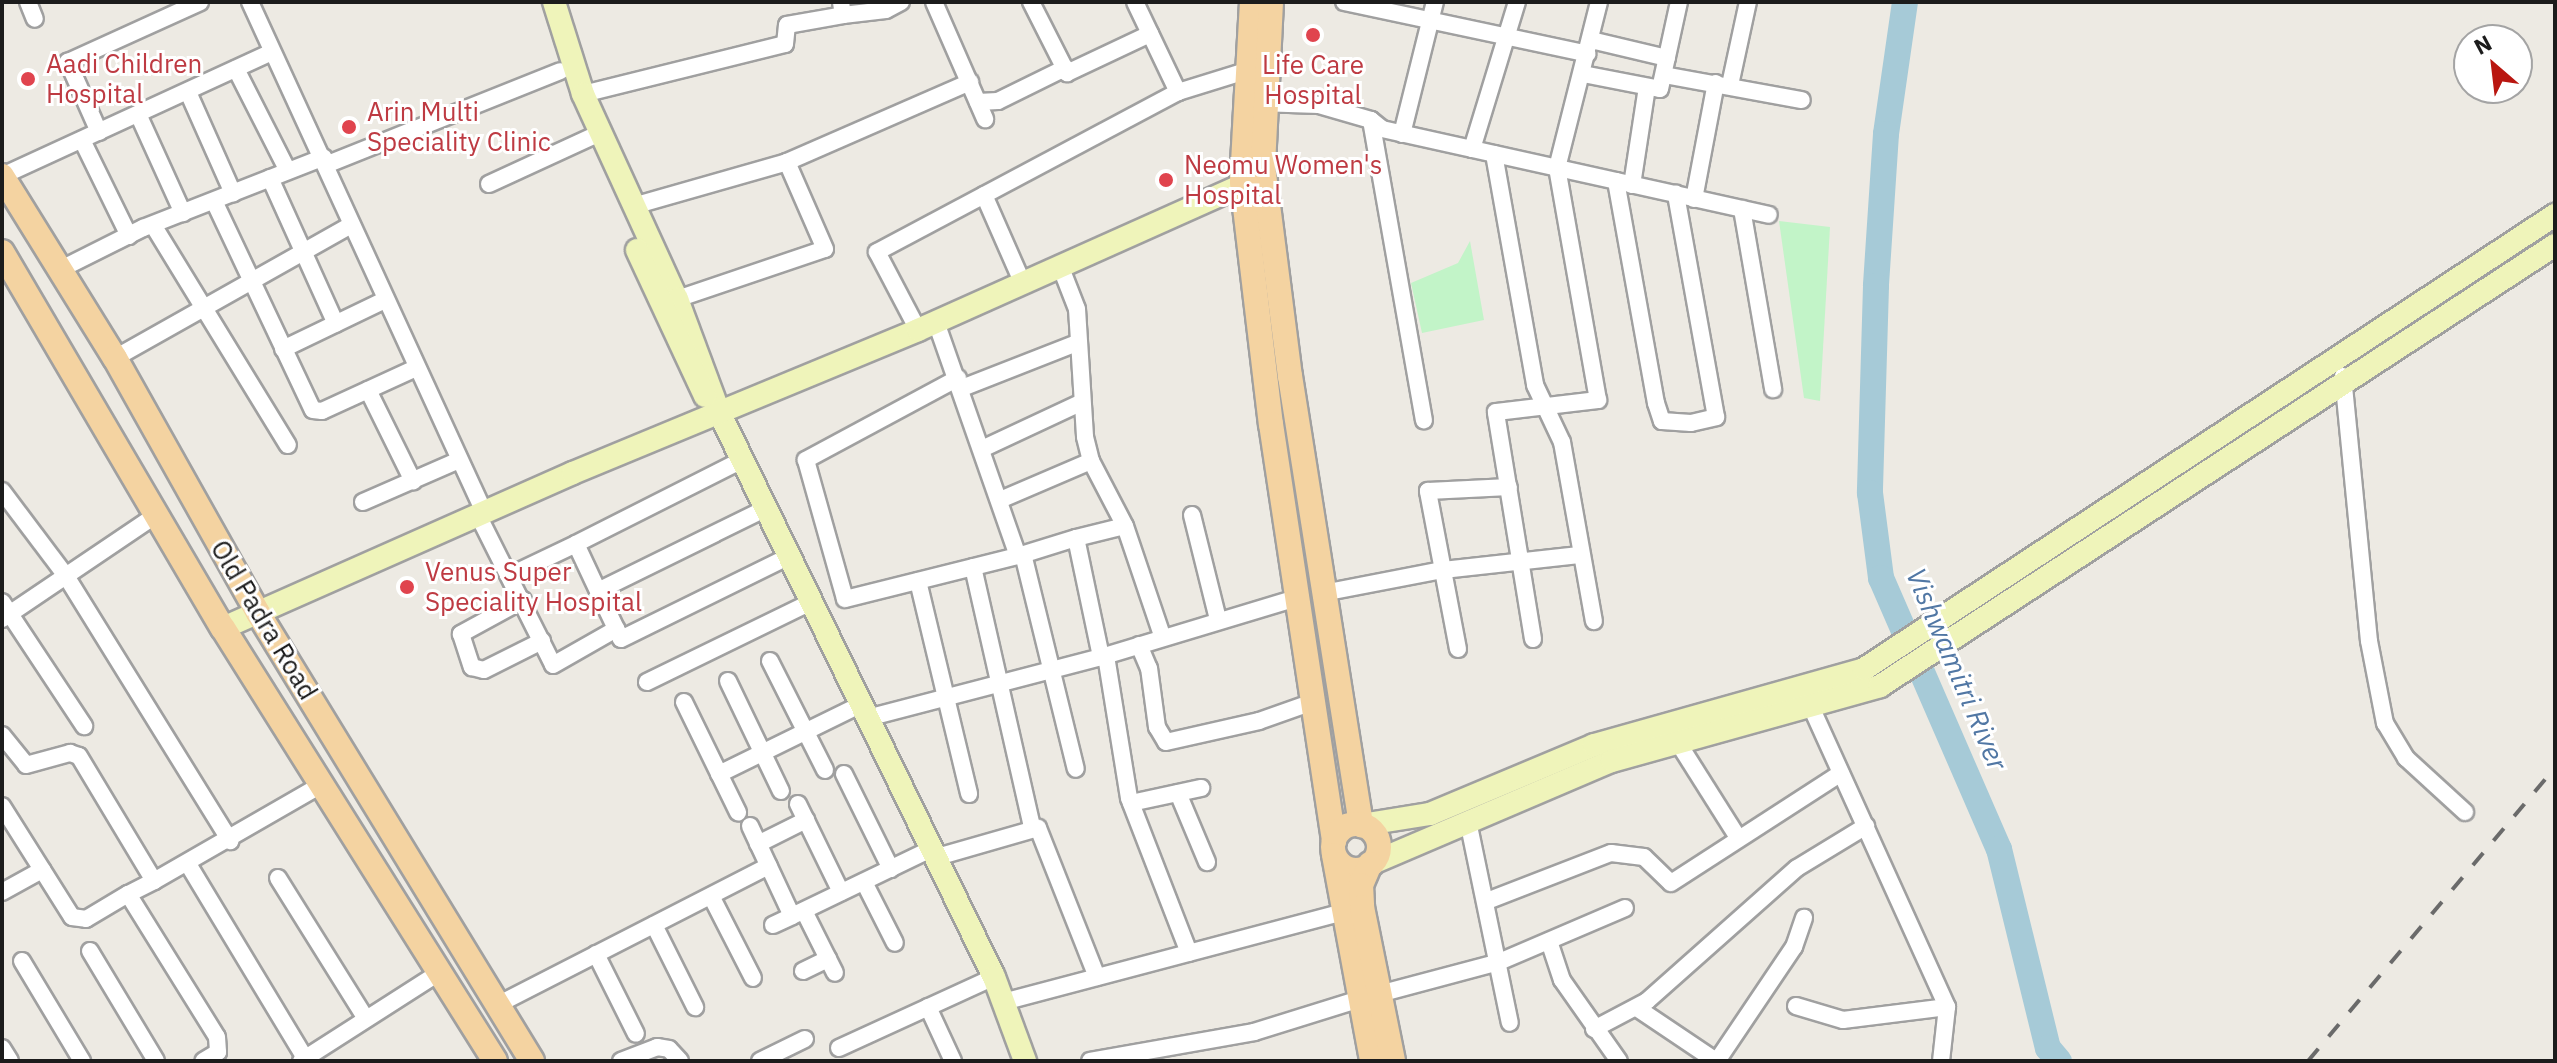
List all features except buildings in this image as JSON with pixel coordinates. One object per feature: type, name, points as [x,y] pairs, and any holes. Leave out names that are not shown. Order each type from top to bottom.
[{"type":"main road","points":[[538,2],[560,71],[633,206],[677,299],[719,412],[809,603],[867,710],[994,977],[1025,1061]]},
{"type":"main road","points":[[554,2],[595,135],[695,381],[719,412]]},
{"type":"main road","points":[[1252,2],[1246,71],[1255,103]]},
{"type":"main road","points":[[1271,2],[1255,103],[1254,179],[1296,598],[1334,848],[1353,909],[1370,996],[1393,1061]]},
{"type":"main road","name":"Old Padra Road","points":[[2,176],[115,358],[258,613],[532,1061]]},
{"type":"main road","points":[[223,628],[719,412],[1061,268],[1254,179]]},
{"type":"main road","points":[[1254,179],[1361,825],[1377,839],[1353,909]]},
{"type":"main road","points":[[1334,848],[1350,869],[1370,864],[1612,761],[1806,697],[1864,669],[2555,215]]},
{"type":"main road","points":[[1334,848],[1342,828],[1430,814],[1594,745],[1739,700],[1806,697],[1880,686],[2555,245]]},
{"type":"main road","name":"Old Padra Road","points":[[2,252],[223,628],[495,1061]]},
{"type":"main road","points":[[1370,996],[1372,1061]]},
{"type":"street","points":[[28,2],[35,19]]},
{"type":"street","points":[[99,132],[68,62],[200,2]]},
{"type":"street","points":[[250,2],[326,161],[351,225],[482,516],[553,665],[616,629]]},
{"type":"street","points":[[583,94],[785,44],[787,25],[842,8],[886,10],[901,2]]},
{"type":"street","points":[[934,2],[985,119]]},
{"type":"street","points":[[1031,2],[1067,73],[1150,34]]},
{"type":"street","points":[[1135,2],[1178,92]]},
{"type":"street","points":[[1402,134],[1435,2]]},
{"type":"street","points":[[1472,149],[1509,38],[1517,2]]},
{"type":"street","points":[[1533,639],[1496,412],[1598,400],[1557,168],[1599,2]]},
{"type":"street","points":[[1583,74],[1660,89],[1679,2]]},
{"type":"street","points":[[1694,199],[1723,84],[1748,2]]},
{"type":"street","points":[[1350,3],[1509,38],[1667,58]]},
{"type":"street","points":[[2,176],[272,52]]},
{"type":"street","points":[[978,102],[998,101],[1065,68]]},
{"type":"street","points":[[236,69],[288,171]]},
{"type":"street","points":[[61,269],[153,225],[270,178],[326,161],[560,71]]},
{"type":"street","points":[[1076,769],[1020,555],[960,383],[927,326],[877,252],[1178,92],[1246,71]]},
{"type":"street","points":[[1664,75],[1802,100]]},
{"type":"street","points":[[633,206],[738,171],[787,162],[970,82]]},
{"type":"street","points":[[1647,87],[1624,183],[1656,403],[1662,421],[1691,423],[1716,417],[1676,194]]},
{"type":"street","points":[[188,92],[233,193]]},
{"type":"street","points":[[1255,103],[1319,105],[1371,120],[1402,134],[1769,215]]},
{"type":"street","points":[[138,114],[183,213]]},
{"type":"street","points":[[1371,120],[1424,420]]},
{"type":"street","points":[[489,184],[595,135]]},
{"type":"street","points":[[82,140],[129,236]]},
{"type":"street","points":[[1494,154],[1535,385],[1562,442],[1579,555],[1594,621]]},
{"type":"street","points":[[677,299],[825,249],[787,162]]},
{"type":"street","points":[[270,178],[336,324]]},
{"type":"street","points":[[984,195],[1023,284]]},
{"type":"street","points":[[214,201],[316,413],[416,368]]},
{"type":"street","points":[[1742,209],[1773,389]]},
{"type":"street","points":[[153,225],[288,445]]},
{"type":"street","points":[[115,358],[351,225]]},
{"type":"street","points":[[1061,268],[1077,309],[1082,402],[1091,461],[1125,526],[1163,638]]},
{"type":"street","points":[[283,349],[385,300]]},
{"type":"street","points":[[1077,343],[960,383],[806,460],[845,599],[1125,526]]},
{"type":"street","points":[[2341,358],[2369,641],[2385,723],[2406,758],[2465,812]]},
{"type":"street","points":[[368,390],[413,481]]},
{"type":"street","points":[[984,448],[1082,402]]},
{"type":"street","points":[[363,502],[459,460]]},
{"type":"street","points":[[511,575],[742,460]]},
{"type":"street","points":[[1000,500],[1091,461]]},
{"type":"street","points":[[1458,649],[1428,491],[1509,487]]},
{"type":"street","points":[[2,491],[66,576],[230,841]]},
{"type":"street","points":[[598,591],[765,509]]},
{"type":"street","points":[[84,726],[5,611],[66,576],[156,515]]},
{"type":"street","points":[[1192,515],[1218,619]]},
{"type":"street","points":[[1076,538],[1104,656],[1131,803],[1189,953]]},
{"type":"street","points":[[576,544],[621,639],[788,557]]},
{"type":"street","points":[[1323,593],[1443,570],[1579,555]]},
{"type":"street","points":[[973,567],[1032,826],[1042,834],[1097,977]]},
{"type":"street","points":[[918,581],[969,794]]},
{"type":"street","points":[[719,774],[806,732],[867,710],[946,698],[1104,656],[1218,619],[1296,598]]},
{"type":"street","points":[[523,600],[466,629],[460,639],[472,667],[484,670],[542,641]]},
{"type":"street","points":[[647,682],[809,603]]},
{"type":"street","points":[[1139,645],[1149,668],[1157,727],[1166,742],[1259,721],[1310,703]]},
{"type":"street","points":[[770,661],[825,770]]},
{"type":"street","points":[[728,681],[781,791]]},
{"type":"street","points":[[1806,697],[1947,1007],[1941,1061]]},
{"type":"street","points":[[684,702],[738,812]]},
{"type":"street","points":[[2,735],[26,765],[70,753],[79,756],[154,881]]},
{"type":"street","points":[[1677,741],[1737,836]]},
{"type":"street","points":[[1487,901],[1611,853],[1644,857],[1671,883],[1737,836],[1841,773]]},
{"type":"street","points":[[844,774],[891,869]]},
{"type":"street","points":[[2,806],[8,827],[79,920],[230,841],[321,785]]},
{"type":"street","points":[[1131,803],[1201,788]]},
{"type":"street","points":[[1178,793],[1207,862]]},
{"type":"street","points":[[798,804],[841,892]]},
{"type":"street","points":[[758,844],[806,820]]},
{"type":"street","points":[[1468,821],[1510,1023]]},
{"type":"street","points":[[750,826],[769,866],[832,966],[803,971]]},
{"type":"street","points":[[773,925],[891,869],[935,852],[1032,826]]},
{"type":"street","points":[[1594,1029],[1637,1008],[1789,874],[1866,826]]},
{"type":"street","points":[[188,864],[303,1060],[440,972]]},
{"type":"street","points":[[499,1004],[769,866]]},
{"type":"street","points":[[2,892],[42,870]]},
{"type":"street","points":[[278,878],[366,1019]]},
{"type":"street","points":[[864,882],[895,943]]},
{"type":"street","points":[[128,894],[230,1061]]},
{"type":"street","points":[[711,896],[753,978]]},
{"type":"street","points":[[1090,1061],[1254,1032],[1370,996],[1499,962],[1625,908]]},
{"type":"street","points":[[1003,1002],[1353,909]]},
{"type":"street","points":[[1637,1008],[1716,1061],[1794,947],[1804,918]]},
{"type":"street","points":[[654,925],[695,1007]]},
{"type":"street","points":[[1549,941],[1562,980],[1619,1061]]},
{"type":"street","points":[[90,951],[156,1061]]},
{"type":"street","points":[[596,954],[636,1034]]},
{"type":"street","points":[[22,961],[82,1061]]},
{"type":"street","points":[[839,1048],[994,977]]},
{"type":"street","points":[[1796,1006],[1843,1020],[1947,1007]]},
{"type":"street","points":[[928,1007],[953,1061]]},
{"type":"street","points":[[760,1061],[805,1039]]},
{"type":"street","points":[[203,1061],[220,1045]]},
{"type":"street","points":[[621,1061],[657,1047],[669,1049],[680,1061]]},
{"type":"street","points":[[2,1048],[10,1061]]},
{"type":"green space","points":[[1779,221],[1830,227],[1820,401],[1804,398]]},
{"type":"green space","points":[[1470,241],[1484,320],[1422,333],[1411,283],[1458,263]]},
{"type":"waterway","name":"Vishwamitri River","points":[[1905,2],[1886,134],[1876,286],[1870,493],[1881,578],[1999,849],[2048,1048],[2059,1061]]},
{"type":"railway","points":[[2308,1061],[2555,768]]},
{"type":"place","name":"Life Care Hospital","points":[[1313,35]]},
{"type":"place","name":"Aadi Children Hospital","points":[[28,79]]},
{"type":"place","name":"Arin Multi Speciality Clinic","points":[[349,127]]},
{"type":"place","name":"Neomu Women's Hospital","points":[[1166,180]]},
{"type":"place","name":"Venus Super Speciality Hospital","points":[[407,587]]}]
